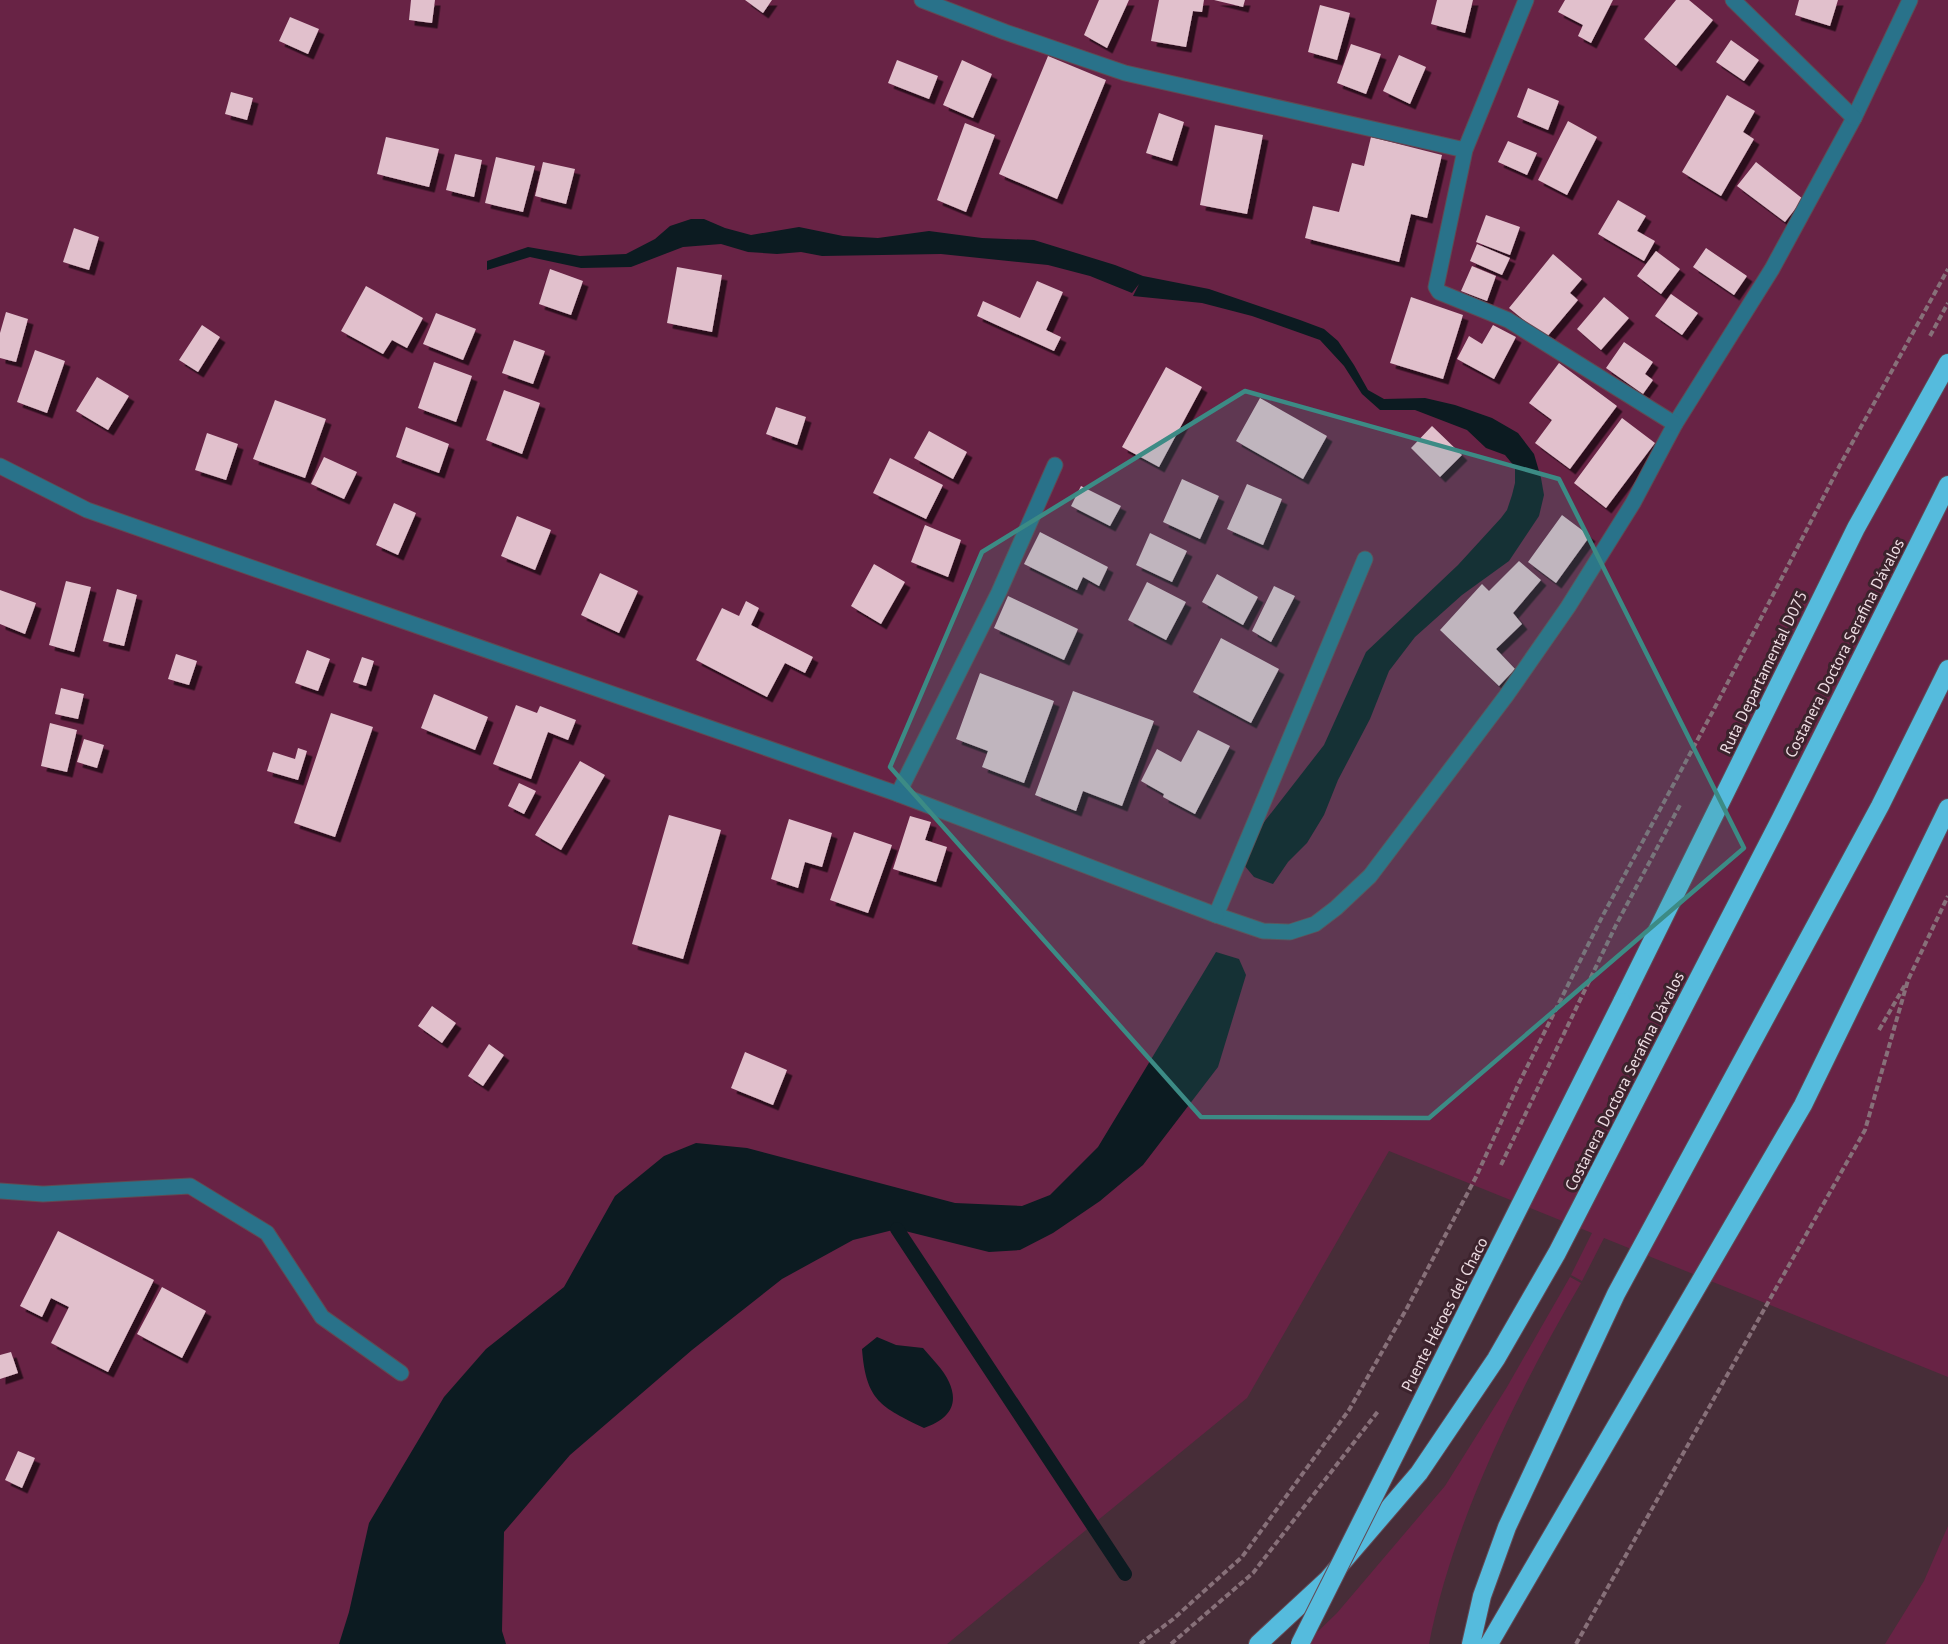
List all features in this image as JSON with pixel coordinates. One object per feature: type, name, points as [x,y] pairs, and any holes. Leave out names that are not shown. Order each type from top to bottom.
[{"type":"highway","name":"Ruta Departamental D075","points":[[1622,1002],[1856,528],[1948,363]]},
{"type":"highway","name":"Costanera Doctora Serafina Dávalos","points":[[1258,1644],[1328,1578],[1419,1473],[1497,1359],[1563,1243],[1948,485]]},
{"type":"highway","points":[[1471,1644],[1482,1596],[1507,1527],[1616,1294],[1880,806],[1948,669]]},
{"type":"highway","points":[[1489,1644],[1803,1105],[1948,808]]},
{"type":"highway","name":"Puente Héroes del Chaco","points":[[1300,1644],[1622,1002]]},
{"type":"street","points":[[922,0],[1125,74],[1465,150]]},
{"type":"street","points":[[1526,0],[1465,150],[1436,287],[1439,292],[1508,320],[1675,424]]},
{"type":"street","points":[[1733,0],[1854,118]]},
{"type":"street","points":[[0,466],[87,510],[898,794],[1216,915],[1263,931],[1290,932],[1316,924],[1370,876],[1506,696],[1568,607],[1633,503],[1675,424],[1772,269],[1854,118],[1910,0]]},
{"type":"street","points":[[898,794],[999,592],[1055,465]]},
{"type":"street","points":[[1216,915],[1365,559]]},
{"type":"street","points":[[0,1191],[43,1194],[190,1186],[267,1233],[322,1317],[401,1372]]},
{"type":"path","points":[[1140,1644],[1172,1620],[1242,1557],[1348,1410],[1407,1308],[1476,1177],[1519,1083],[1602,917],[1712,713],[1840,465],[1948,269]]},
{"type":"path","points":[[1926,345],[1948,303]]},
{"type":"path","points":[[1497,1172],[1616,925],[1683,798]]},
{"type":"path","points":[[1576,1644],[1865,1130],[1908,980],[1948,896]]},
{"type":"path","points":[[1171,1644],[1253,1573],[1380,1409]]},
{"type":"highlighted area","points":[[1245,391],[1559,479],[1744,848],[1429,1118],[1201,1117],[890,767],[982,552]]},
{"type":"shaded area","points":[[0,0],[1948,0],[1948,1377],[1604,1238],[1582,1281],[1571,1275],[1592,1233],[1389,1151],[1247,1398],[947,1644],[0,1644]]},
{"type":"shaded area","points":[[691,219],[704,219],[751,235],[799,227],[843,236],[878,238],[929,231],[982,238],[1034,240],[1143,276],[1209,289],[1300,320],[1324,329],[1338,341],[1368,390],[1384,399],[1425,398],[1455,405],[1492,418],[1518,433],[1534,454],[1541,478],[1544,495],[1539,516],[1509,561],[1462,595],[1415,637],[1389,671],[1370,719],[1338,780],[1324,815],[1307,843],[1288,862],[1273,884],[1254,877],[1244,865],[1261,826],[1324,745],[1366,652],[1458,565],[1507,510],[1515,483],[1515,467],[1505,455],[1486,448],[1467,430],[1415,410],[1380,410],[1362,394],[1344,366],[1320,340],[1252,316],[1202,303],[1133,296],[1139,284],[1132,293],[1090,276],[1048,265],[941,254],[822,256],[801,252],[777,254],[748,252],[721,244],[683,247],[631,267],[581,268],[530,257],[487,270],[487,261],[528,247],[580,256],[626,254],[655,239],[670,226]]},
{"type":"shaded area","points":[[1216,952],[1239,959],[1246,975],[1218,1067],[1143,1165],[1100,1201],[1053,1233],[1020,1250],[989,1252],[897,1229],[853,1240],[782,1279],[692,1350],[570,1455],[504,1532],[502,1631],[506,1644],[339,1644],[349,1612],[369,1523],[444,1397],[486,1349],[564,1287],[615,1196],[664,1156],[696,1143],[747,1148],[955,1203],[1022,1206],[1050,1195],[1098,1147]]},
{"type":"shaded area","points":[[1570,1277],[1581,1283],[1534,1368],[1490,1458],[1454,1551],[1429,1644],[1305,1644],[1337,1613],[1445,1486],[1507,1387]]},
{"type":"shaded area","points":[[877,1337],[896,1345],[923,1348],[937,1364],[947,1378],[953,1398],[949,1411],[939,1421],[924,1428],[897,1414],[878,1400],[867,1380],[862,1349]]},
{"type":"shaded area","points":[[1948,1526],[1948,1644],[1885,1644],[1924,1581]]},
{"type":"building","points":[[411,0],[435,0],[432,23],[409,20]]},
{"type":"building","points":[[745,0],[772,0],[763,13]]},
{"type":"building","points":[[1099,0],[1129,0],[1107,48],[1084,35]]},
{"type":"building","points":[[1159,0],[1204,0],[1202,12],[1193,11],[1186,47],[1151,41]]},
{"type":"building","points":[[1214,0],[1245,0],[1243,7]]},
{"type":"building","points":[[1437,0],[1473,0],[1465,33],[1431,24]]},
{"type":"building","points":[[1565,0],[1613,0],[1591,43],[1578,36],[1583,25],[1558,12]]},
{"type":"building","points":[[1676,0],[1689,0],[1713,20],[1676,66],[1644,39]]},
{"type":"building","points":[[1799,0],[1838,0],[1830,26],[1795,15]]},
{"type":"building","points":[[1320,5],[1350,13],[1337,60],[1308,52]]},
{"type":"building","points":[[290,17],[319,29],[308,54],[279,41]]},
{"type":"building","points":[[1731,40],[1759,60],[1744,81],[1716,62]]},
{"type":"building","points":[[1351,44],[1381,54],[1366,94],[1337,83]]},
{"type":"building","points":[[1399,55],[1426,67],[1410,104],[1383,91]]},
{"type":"building","points":[[1048,56],[1106,80],[1057,199],[999,174]]},
{"type":"building","points":[[897,60],[938,76],[929,99],[888,83]]},
{"type":"building","points":[[962,60],[992,74],[973,118],[943,105]]},
{"type":"building","points":[[1528,88],[1559,101],[1548,130],[1517,117]]},
{"type":"building","points":[[231,92],[253,98],[247,120],[225,114]]},
{"type":"building","points":[[1727,95],[1755,111],[1743,132],[1754,139],[1721,196],[1682,172]]},
{"type":"building","points":[[1159,113],[1184,122],[1172,161],[1146,153]]},
{"type":"building","points":[[1568,121],[1597,137],[1567,195],[1538,180]]},
{"type":"building","points":[[965,123],[995,135],[966,212],[937,200]]},
{"type":"building","points":[[1215,125],[1263,135],[1247,214],[1200,205]]},
{"type":"building","points":[[386,137],[439,149],[429,187],[377,174]]},
{"type":"building","points":[[1371,137],[1442,155],[1427,218],[1411,214],[1399,262],[1305,238],[1313,206],[1339,212],[1352,163],[1364,166]]},
{"type":"building","points":[[1508,141],[1537,153],[1527,175],[1498,162]]},
{"type":"building","points":[[455,154],[482,160],[474,197],[446,190]]},
{"type":"building","points":[[496,157],[535,166],[523,212],[485,203]]},
{"type":"building","points":[[543,162],[575,169],[566,204],[535,196]]},
{"type":"building","points":[[1756,162],[1803,199],[1785,222],[1737,186]]},
{"type":"building","points":[[1618,200],[1646,216],[1637,231],[1655,241],[1644,261],[1598,234]]},
{"type":"building","points":[[1486,215],[1520,227],[1510,255],[1476,242]]},
{"type":"building","points":[[74,228],[99,237],[89,270],[63,262]]},
{"type":"building","points":[[1477,244],[1510,258],[1502,275],[1470,261]]},
{"type":"building","points":[[1706,248],[1747,276],[1734,295],[1693,267]]},
{"type":"building","points":[[1656,251],[1680,269],[1661,294],[1637,276]]},
{"type":"building","points":[[1553,254],[1582,279],[1570,293],[1578,300],[1546,338],[1509,308]]},
{"type":"building","points":[[1472,266],[1496,276],[1487,301],[1461,291]]},
{"type":"building","points":[[677,267],[722,275],[712,332],[667,323]]},
{"type":"building","points":[[550,269],[583,281],[571,315],[539,304]]},
{"type":"building","points":[[1037,281],[1063,292],[1046,330],[1061,337],[1054,351],[977,316],[983,301],[1020,318]]},
{"type":"building","points":[[366,286],[423,318],[407,348],[392,340],[383,354],[341,331]]},
{"type":"building","points":[[1671,294],[1698,313],[1682,335],[1655,316]]},
{"type":"building","points":[[1411,297],[1463,315],[1443,379],[1390,363]]},
{"type":"building","points":[[1604,297],[1629,318],[1601,350],[1577,329]]},
{"type":"building","points":[[6,312],[28,319],[16,362],[0,358],[0,333]]},
{"type":"building","points":[[436,313],[476,329],[463,360],[423,344]]},
{"type":"building","points":[[202,325],[220,337],[198,372],[179,360]]},
{"type":"building","points":[[1493,325],[1516,337],[1494,379],[1457,359],[1469,336],[1482,344]]},
{"type":"building","points":[[514,340],[545,351],[533,384],[502,373]]},
{"type":"building","points":[[1624,342],[1653,362],[1645,374],[1653,380],[1643,394],[1606,368]]},
{"type":"building","points":[[35,350],[65,361],[47,413],[17,402]]},
{"type":"building","points":[[434,362],[472,376],[456,422],[418,408]]},
{"type":"building","points":[[1559,363],[1617,406],[1570,469],[1535,443],[1552,420],[1529,403]]},
{"type":"building","points":[[1166,367],[1202,387],[1159,467],[1122,447]]},
{"type":"building","points":[[97,377],[129,396],[108,430],[76,411]]},
{"type":"building","points":[[504,390],[540,403],[522,454],[486,440]]},
{"type":"building","points":[[1260,398],[1327,436],[1303,479],[1236,441]]},
{"type":"building","points":[[275,400],[326,419],[305,478],[253,459]]},
{"type":"building","points":[[776,407],[806,417],[797,445],[766,434]]},
{"type":"building","points":[[1622,418],[1655,443],[1606,508],[1574,483]]},
{"type":"building","points":[[1432,426],[1462,455],[1440,477],[1411,448]]},
{"type":"building","points":[[406,427],[449,444],[439,473],[396,457]]},
{"type":"building","points":[[929,431],[967,452],[953,479],[914,458]]},
{"type":"building","points":[[207,433],[238,444],[226,480],[195,470]]},
{"type":"building","points":[[324,457],[357,472],[344,499],[311,484]]},
{"type":"building","points":[[890,458],[943,485],[926,519],[873,493]]},
{"type":"building","points":[[1182,479],[1219,496],[1200,539],[1163,522]]},
{"type":"building","points":[[1247,484],[1282,499],[1263,545],[1227,529]]},
{"type":"building","points":[[1081,486],[1121,506],[1110,526],[1071,506]]},
{"type":"building","points":[[394,503],[416,513],[398,555],[376,545]]},
{"type":"building","points":[[1562,515],[1590,536],[1556,583],[1528,562]]},
{"type":"building","points":[[517,516],[551,530],[535,570],[501,556]]},
{"type":"building","points":[[925,525],[961,540],[948,577],[911,562]]},
{"type":"building","points":[[1040,532],[1108,567],[1099,586],[1083,577],[1077,590],[1024,564]]},
{"type":"building","points":[[1150,533],[1187,551],[1172,582],[1136,565]]},
{"type":"building","points":[[1519,561],[1541,580],[1513,613],[1522,624],[1496,649],[1515,669],[1499,686],[1440,630],[1482,584],[1489,591]]},
{"type":"building","points":[[874,564],[905,582],[881,624],[851,606]]},
{"type":"building","points":[[600,573],[638,591],[619,633],[581,615]]},
{"type":"building","points":[[1217,574],[1258,597],[1243,625],[1202,602]]},
{"type":"building","points":[[66,581],[91,587],[74,652],[49,645]]},
{"type":"building","points":[[1147,582],[1186,602],[1166,640],[1128,620]]},
{"type":"building","points":[[1274,586],[1295,596],[1271,642],[1252,631]]},
{"type":"building","points":[[117,589],[137,595],[124,646],[103,641]]},
{"type":"building","points":[[0,590],[36,603],[25,634],[0,624]]},
{"type":"building","points":[[1008,596],[1078,629],[1064,660],[994,628]]},
{"type":"building","points":[[746,601],[759,608],[751,625],[813,657],[805,673],[785,663],[767,697],[696,660],[722,608],[739,616]]},
{"type":"building","points":[[1221,638],[1279,669],[1251,723],[1193,692]]},
{"type":"building","points":[[307,650],[330,659],[318,691],[295,683]]},
{"type":"building","points":[[176,654],[197,661],[189,685],[168,679]]},
{"type":"building","points":[[362,657],[374,661],[366,686],[353,682]]},
{"type":"building","points":[[980,673],[1054,701],[1024,783],[982,767],[988,751],[956,739]]},
{"type":"building","points":[[61,688],[84,694],[78,719],[55,714]]},
{"type":"building","points":[[1073,691],[1154,721],[1122,806],[1083,791],[1076,811],[1035,795]]},
{"type":"building","points":[[434,694],[488,717],[475,750],[421,728]]},
{"type":"building","points":[[516,705],[537,713],[540,706],[576,720],[568,740],[548,732],[531,779],[493,764]]},
{"type":"building","points":[[331,713],[373,727],[335,837],[294,823]]},
{"type":"building","points":[[50,723],[77,730],[67,772],[41,766]]},
{"type":"building","points":[[1198,730],[1230,746],[1195,814],[1163,797],[1164,794],[1141,781],[1157,749],[1181,762]]},
{"type":"building","points":[[84,739],[104,745],[97,768],[77,762]]},
{"type":"building","points":[[298,748],[307,751],[298,780],[267,771],[273,752],[295,759]]},
{"type":"building","points":[[580,761],[605,775],[561,850],[535,835]]},
{"type":"building","points":[[519,783],[536,791],[524,814],[508,806]]},
{"type":"building","points":[[669,815],[721,830],[683,959],[632,944]]},
{"type":"building","points":[[910,816],[931,822],[925,840],[947,847],[936,882],[893,869]]},
{"type":"building","points":[[789,819],[832,833],[822,867],[805,862],[798,888],[771,879]]},
{"type":"building","points":[[854,832],[892,845],[868,913],[830,900]]},
{"type":"building","points":[[432,1006],[456,1023],[442,1043],[418,1026]]},
{"type":"building","points":[[489,1044],[504,1055],[483,1086],[468,1076]]},
{"type":"building","points":[[745,1052],[787,1070],[773,1105],[731,1088]]},
{"type":"building","points":[[58,1231],[154,1280],[108,1372],[51,1343],[69,1307],[51,1298],[42,1317],[20,1306]]},
{"type":"building","points":[[162,1287],[206,1311],[182,1358],[137,1334]]},
{"type":"building","points":[[11,1352],[18,1373],[0,1379],[0,1355]]},
{"type":"building","points":[[18,1451],[35,1458],[22,1488],[5,1480]]},
{"type":"waterway","points":[[897,1229],[1125,1574]]}]
